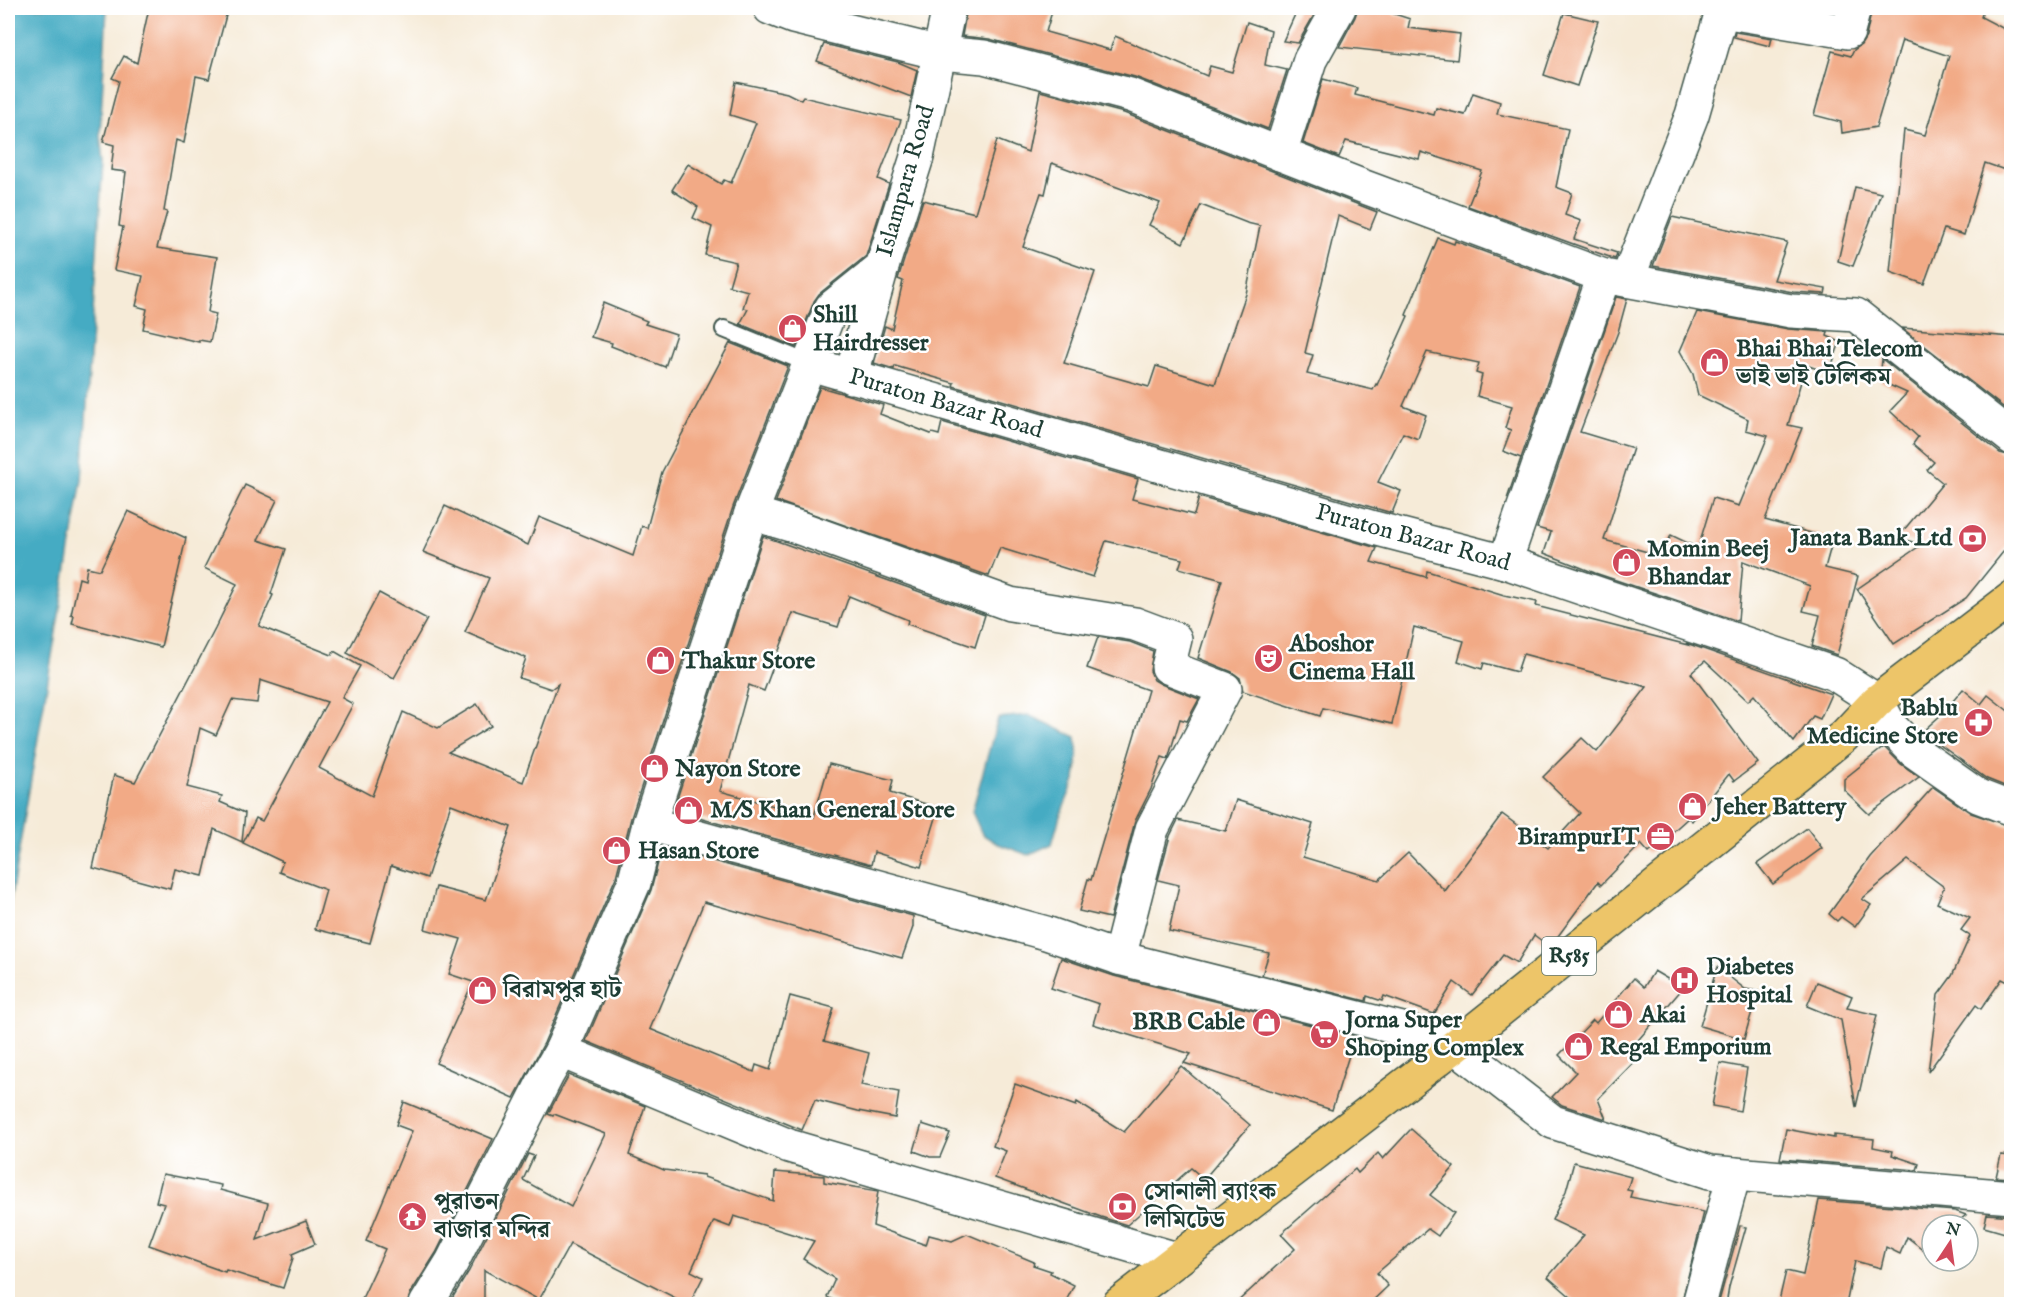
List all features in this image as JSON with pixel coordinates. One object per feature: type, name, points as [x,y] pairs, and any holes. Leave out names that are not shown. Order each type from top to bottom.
[{"type":"main road","name":"R585","points":[[1119,1305],[1455,1046],[1844,736],[1877,701],[2012,598]]},
{"type":"street","points":[[770,8],[793,17],[940,53],[984,57],[1131,95],[1362,186],[1615,278],[1791,311],[1856,315],[2012,438]]},
{"type":"street","name":"Islampara Road","points":[[810,364],[831,308],[882,267],[917,157],[949,8]]},
{"type":"street","points":[[1281,153],[1310,60],[1339,8]]},
{"type":"street","points":[[1505,562],[1615,278],[1692,115],[1718,9],[1848,32],[1854,8]]},
{"type":"street","points":[[851,377],[882,267]]},
{"type":"street","points":[[426,1305],[452,1262],[561,1051],[634,883],[649,824],[751,513],[810,364]]},
{"type":"street","name":"Puraton Bazar Road","points":[[810,364],[1351,522],[1505,562],[1835,674],[1877,701]]},
{"type":"street","points":[[751,513],[797,527],[1010,604],[1135,624],[1175,639],[1168,667],[1225,689],[1152,829],[1119,958]]},
{"type":"street","points":[[1877,701],[1891,727],[1914,751],[1978,796],[2012,809]]},
{"type":"street","points":[[649,824],[1046,933],[1119,958],[1406,1030],[1455,1046],[1553,1122],[1710,1172],[2012,1197]]},
{"type":"street","points":[[561,1051],[789,1146],[1177,1259]]},
{"type":"street","points":[[1699,1305],[1734,1174]]},
{"type":"lane","points":[[724,328],[810,364]]},
{"type":"water","points":[[8,8],[107,8],[100,135],[103,161],[82,480],[8,914]]},
{"type":"water","points":[[1028,715],[1076,737],[1078,755],[1075,780],[1060,816],[1052,844],[1028,855],[996,843],[982,834],[972,812],[998,718]]},
{"type":"building","points":[[149,8],[228,8],[209,79],[196,76],[184,143],[176,140],[164,211],[167,212],[157,248],[217,257],[208,312],[216,314],[210,342],[199,340],[199,342],[143,329],[147,309],[136,306],[143,276],[114,270],[123,227],[119,226],[126,172],[111,170],[114,145],[103,142],[119,81],[112,78],[124,56],[137,63]]},
{"type":"building","points":[[967,8],[1053,8],[1046,32],[1110,50],[1115,36],[1207,76],[1210,66],[1232,72],[1247,22],[1271,30],[1265,65],[1287,70],[1268,129],[1135,77],[989,39],[962,36]]},
{"type":"building","points":[[1298,8],[1318,8],[1298,43],[1283,41]]},
{"type":"building","points":[[1358,8],[1376,8],[1410,19],[1408,28],[1460,34],[1457,60],[1339,47]]},
{"type":"building","points":[[1872,8],[1984,8],[1981,17],[2012,33],[2012,153],[2005,170],[1985,163],[1964,235],[1944,229],[1924,284],[1890,272],[1904,130],[1925,135],[1949,56],[1902,40],[1876,127],[1842,133],[1841,122],[1814,115],[1832,51],[1851,56],[1866,37]]},
{"type":"building","points":[[1564,13],[1598,21],[1577,86],[1544,75]]},
{"type":"building","points":[[1735,32],[1772,38],[1770,46],[1734,37]]},
{"type":"building","points":[[824,44],[898,62],[917,70],[911,97],[817,61]]},
{"type":"building","points":[[1323,79],[1357,88],[1355,95],[1434,115],[1436,108],[1465,115],[1473,93],[1500,102],[1497,114],[1568,129],[1556,187],[1572,193],[1565,215],[1581,221],[1574,239],[1617,253],[1615,259],[1468,206],[1482,171],[1421,152],[1419,159],[1346,141],[1339,157],[1303,143]]},
{"type":"building","points":[[736,82],[787,93],[801,100],[803,97],[901,120],[878,179],[889,184],[866,256],[819,294],[814,301],[796,347],[740,324],[748,309],[743,308],[748,291],[729,286],[736,262],[705,255],[712,227],[693,218],[698,207],[672,190],[688,164],[721,184],[724,180],[731,183],[756,123],[730,115]]},
{"type":"building","points":[[1040,91],[1124,113],[1377,212],[1370,229],[1338,216],[1305,353],[1313,355],[1307,374],[1373,390],[1408,316],[1406,315],[1438,238],[1454,244],[1455,241],[1580,287],[1507,499],[1521,458],[1503,451],[1511,430],[1505,428],[1512,406],[1477,396],[1482,375],[1476,373],[1479,363],[1427,352],[1403,406],[1426,415],[1418,439],[1403,433],[1378,482],[1401,491],[1392,513],[953,386],[954,383],[895,366],[894,369],[874,363],[885,326],[892,329],[903,281],[898,279],[923,200],[975,213],[997,140],[1028,152]],"holes":[[[1052,163],[1160,203],[1149,225],[1183,243],[1201,205],[1260,226],[1246,294],[1215,384],[1156,366],[1149,387],[1064,363],[1095,272],[1023,247],[1041,193],[1045,194]]]},
{"type":"building","points":[[1855,187],[1881,193],[1853,266],[1838,261]]},
{"type":"building","points":[[1672,217],[1787,242],[1774,280],[1826,289],[1825,294],[1793,292],[1653,266]]},
{"type":"building","points":[[1616,297],[1627,299],[1618,332],[1580,432],[1633,448],[1604,540],[1662,556],[1671,535],[1698,548],[1713,498],[1739,506],[1768,436],[1746,430],[1748,419],[1698,395],[1693,374],[1680,351],[1697,312],[1788,329],[1828,332],[1827,336],[1840,342],[1829,373],[1806,365],[1788,425],[1802,428],[1765,520],[1833,539],[1825,568],[1858,576],[1837,655],[1812,646],[1820,615],[1803,611],[1810,586],[1743,561],[1738,621],[1595,573],[1544,553],[1551,532],[1537,528]]},
{"type":"building","points":[[603,303],[647,321],[645,324],[676,334],[665,367],[611,346],[612,343],[591,337]]},
{"type":"building","points":[[1902,328],[2012,337],[2012,414]]},
{"type":"building","points":[[730,343],[788,366],[733,507],[631,818],[616,877],[544,1043],[514,1098],[436,1063],[473,982],[449,974],[461,939],[425,929],[436,887],[486,900],[511,827],[451,804],[427,878],[391,866],[370,943],[315,929],[326,890],[279,872],[283,862],[243,843],[256,818],[262,821],[327,702],[260,680],[257,703],[232,700],[216,735],[200,728],[187,787],[222,796],[220,802],[245,813],[242,842],[214,829],[203,876],[175,869],[170,889],[93,868],[114,775],[135,782],[237,584],[204,568],[245,485],[277,500],[258,540],[286,549],[271,594],[273,595],[259,626],[332,655],[334,651],[360,666],[342,698],[353,704],[319,768],[372,796],[403,712],[438,728],[477,704],[491,726],[448,752],[523,782],[558,684],[551,689],[519,678],[526,658],[465,632],[489,578],[423,552],[445,506],[528,545],[539,517],[633,556],[642,526],[647,528],[662,472]]},
{"type":"building","points":[[1882,359],[2000,453],[2012,456],[2012,541],[1966,598],[1894,644],[1857,589],[1921,545],[1898,537],[1943,483],[1927,470],[1934,462],[1913,444],[1918,437],[1890,411],[1907,393],[1880,381]]},
{"type":"building","points":[[820,387],[883,405],[880,414],[931,434],[939,435],[942,422],[1138,479],[1132,499],[1194,515],[1199,497],[1377,548],[1371,562],[1426,577],[1427,571],[1504,595],[1537,602],[1536,606],[1688,645],[1686,643],[1831,694],[1820,719],[1813,716],[1794,742],[1754,695],[1748,701],[1705,661],[1691,673],[1758,763],[1734,781],[1729,774],[1692,821],[1688,818],[1649,853],[1641,844],[1601,885],[1598,882],[1550,947],[1534,935],[1517,963],[1503,955],[1472,995],[1454,982],[1434,1014],[1384,996],[1382,1001],[1367,996],[1366,1001],[1262,975],[1269,953],[1169,931],[1179,885],[1158,880],[1170,836],[1178,820],[1226,831],[1236,800],[1313,824],[1303,857],[1379,880],[1408,853],[1445,891],[1502,814],[1548,848],[1580,813],[1543,777],[1582,738],[1597,752],[1647,687],[1523,654],[1517,672],[1484,663],[1482,669],[1458,661],[1464,641],[1414,627],[1392,724],[1323,708],[1320,716],[1243,691],[1240,678],[1232,672],[1198,658],[1222,580],[1179,568],[1182,559],[1106,541],[1093,577],[1000,548],[989,576],[776,501]]},
{"type":"building","points":[[128,511],[186,538],[161,647],[72,624],[74,616],[71,615],[79,578],[85,580],[87,567],[100,570]]},
{"type":"building","points":[[763,536],[985,615],[975,647],[907,624],[908,620],[849,596],[838,627],[793,613],[764,691],[749,685],[720,791],[814,817],[829,764],[893,780],[890,793],[939,808],[921,867],[874,852],[871,865],[673,811]]},
{"type":"building","points":[[379,593],[427,619],[394,678],[347,653]]},
{"type":"building","points":[[1098,637],[1130,642],[1153,651],[1150,671],[1154,680],[1199,699],[1187,721],[1180,719],[1168,759],[1162,757],[1151,789],[1135,821],[1110,918],[1079,911],[1088,879],[1091,880],[1148,690],[1087,668]]},
{"type":"building","points":[[1963,689],[1981,704],[1988,695],[2012,714],[2012,789],[1987,779],[1922,732],[1942,714]]},
{"type":"building","points":[[1884,747],[1901,764],[1919,777],[1869,814],[1844,790],[1844,779]]},
{"type":"building","points":[[1933,787],[1971,813],[2012,827],[2012,984],[2002,979],[1981,1009],[1976,1005],[1928,1072],[1938,995],[1952,976],[1970,936],[1961,930],[1970,918],[1937,903],[1944,887],[1908,860],[1862,899],[1871,905],[1855,927],[1841,917],[1837,921],[1829,914],[1870,857]]},
{"type":"building","points":[[1807,828],[1822,848],[1773,884],[1757,864]]},
{"type":"building","points":[[662,847],[913,916],[913,927],[902,958],[704,902],[650,1029],[754,1072],[756,1065],[770,1070],[790,996],[834,1008],[824,1041],[869,1053],[861,1085],[899,1092],[895,1118],[815,1100],[802,1130],[586,1041],[651,890]]},
{"type":"building","points":[[1061,958],[1114,976],[1355,1036],[1332,1110],[1184,1063],[1191,1054],[1093,1024],[1099,1004],[1051,988]]},
{"type":"building","points":[[1717,967],[1745,989],[1758,991],[1744,1039],[1700,1026]]},
{"type":"building","points":[[1654,971],[1683,988],[1627,1053],[1635,1061],[1598,1099],[1606,1119],[1562,1105],[1552,1097],[1576,1072],[1559,1055],[1593,1020],[1596,1023],[1634,978],[1644,987]]},
{"type":"building","points":[[1817,982],[1852,996],[1847,1008],[1877,1015],[1856,1107],[1841,1020],[1807,1006]]},
{"type":"building","points":[[1720,1063],[1747,1068],[1740,1111],[1712,1106]]},
{"type":"building","points":[[1181,1066],[1250,1125],[1204,1179],[1191,1168],[1127,1225],[995,1178],[1006,1151],[993,1146],[1015,1084],[1076,1106],[1077,1102],[1124,1132]]},
{"type":"building","points":[[569,1075],[645,1106],[629,1155],[664,1170],[704,1175],[704,1177],[773,1201],[775,1172],[824,1176],[824,1182],[878,1191],[873,1226],[926,1245],[929,1235],[952,1241],[967,1234],[1034,1262],[1033,1265],[1051,1271],[1050,1273],[1074,1285],[1064,1305],[843,1305],[827,1297],[835,1279],[803,1259],[814,1241],[734,1216],[730,1227],[714,1221],[691,1271],[703,1277],[689,1305],[570,1244],[539,1300],[484,1270],[484,1305],[448,1305],[469,1271],[528,1154],[534,1156],[523,1180],[571,1207],[606,1134],[554,1114],[553,1116],[548,1114]]},
{"type":"building","points":[[404,1102],[493,1139],[436,1253],[410,1294],[407,1305],[359,1305],[385,1249],[366,1241],[412,1131],[396,1125]]},
{"type":"building","points":[[922,1124],[950,1133],[940,1157],[930,1157],[914,1151]]},
{"type":"building","points":[[1411,1129],[1454,1167],[1430,1195],[1454,1213],[1438,1236],[1428,1229],[1377,1273],[1388,1286],[1368,1305],[1234,1305],[1295,1249],[1281,1234],[1355,1169],[1358,1173],[1378,1153],[1383,1159]]},
{"type":"building","points":[[1786,1129],[1834,1138],[1834,1135],[1874,1139],[1873,1147],[1893,1151],[1892,1155],[1919,1164],[1917,1170],[1780,1159]]},
{"type":"building","points":[[2001,1155],[2012,1156],[2012,1178],[1996,1177]]},
{"type":"building","points":[[1574,1162],[1631,1177],[1627,1190],[1632,1191],[1630,1197],[1704,1212],[1681,1305],[1580,1305],[1548,1277],[1584,1235],[1552,1220],[1566,1191]]},
{"type":"building","points":[[163,1174],[221,1185],[220,1190],[268,1203],[257,1240],[306,1221],[315,1244],[292,1254],[293,1258],[283,1288],[226,1270],[225,1272],[149,1245],[164,1204],[156,1202]]},
{"type":"building","points":[[1819,1200],[1960,1213],[1920,1213],[1920,1247],[1907,1237],[1900,1254],[1886,1247],[1881,1268],[1855,1261],[1846,1305],[1794,1305],[1779,1301],[1786,1271],[1803,1275]]},
{"type":"building","points":[[1987,1214],[2012,1216],[2012,1235],[1984,1227]]},
{"type":"building","points":[[1740,1226],[1746,1227],[1726,1305],[1718,1305]]},
{"type":"place","name":"Shill Hairdresser","points":[[792,329]]},
{"type":"place","name":"Bhai Bhai Telecom ভাই ভাই টেলিকম","points":[[1715,363]]},
{"type":"place","name":"Janata Bank Ltd","points":[[1973,538]]},
{"type":"place","name":"Momin Beej Bhandar","points":[[1626,563]]},
{"type":"place","name":"Aboshor Cinema Hall","points":[[1268,658]]},
{"type":"place","name":"Thakur Store","points":[[661,661]]},
{"type":"place","name":"Bablu Medicine Store","points":[[1979,722]]},
{"type":"place","name":"Nayon Store","points":[[654,769]]},
{"type":"place","name":"Jeher Battery","points":[[1693,807]]},
{"type":"place","name":"M/S Khan General Store","points":[[689,810]]},
{"type":"place","name":"BirampurIT","points":[[1660,837]]},
{"type":"place","name":"Hasan Store","points":[[617,851]]},
{"type":"place","name":"Diabetes Hospital","points":[[1685,981]]},
{"type":"place","name":"বিরামপুর হাট","points":[[482,990]]},
{"type":"place","name":"Akai","points":[[1619,1015]]},
{"type":"place","name":"BRB Cable","points":[[1266,1022]]},
{"type":"place","name":"Jorna Super Shoping Complex","points":[[1324,1034]]},
{"type":"place","name":"Regal Emporium","points":[[1579,1047]]},
{"type":"place","name":"সোনালী ব্যাংক লিমিটেড","points":[[1123,1206]]},
{"type":"place","name":"পুরাতন বাজার মন্দির","points":[[413,1216]]}]
